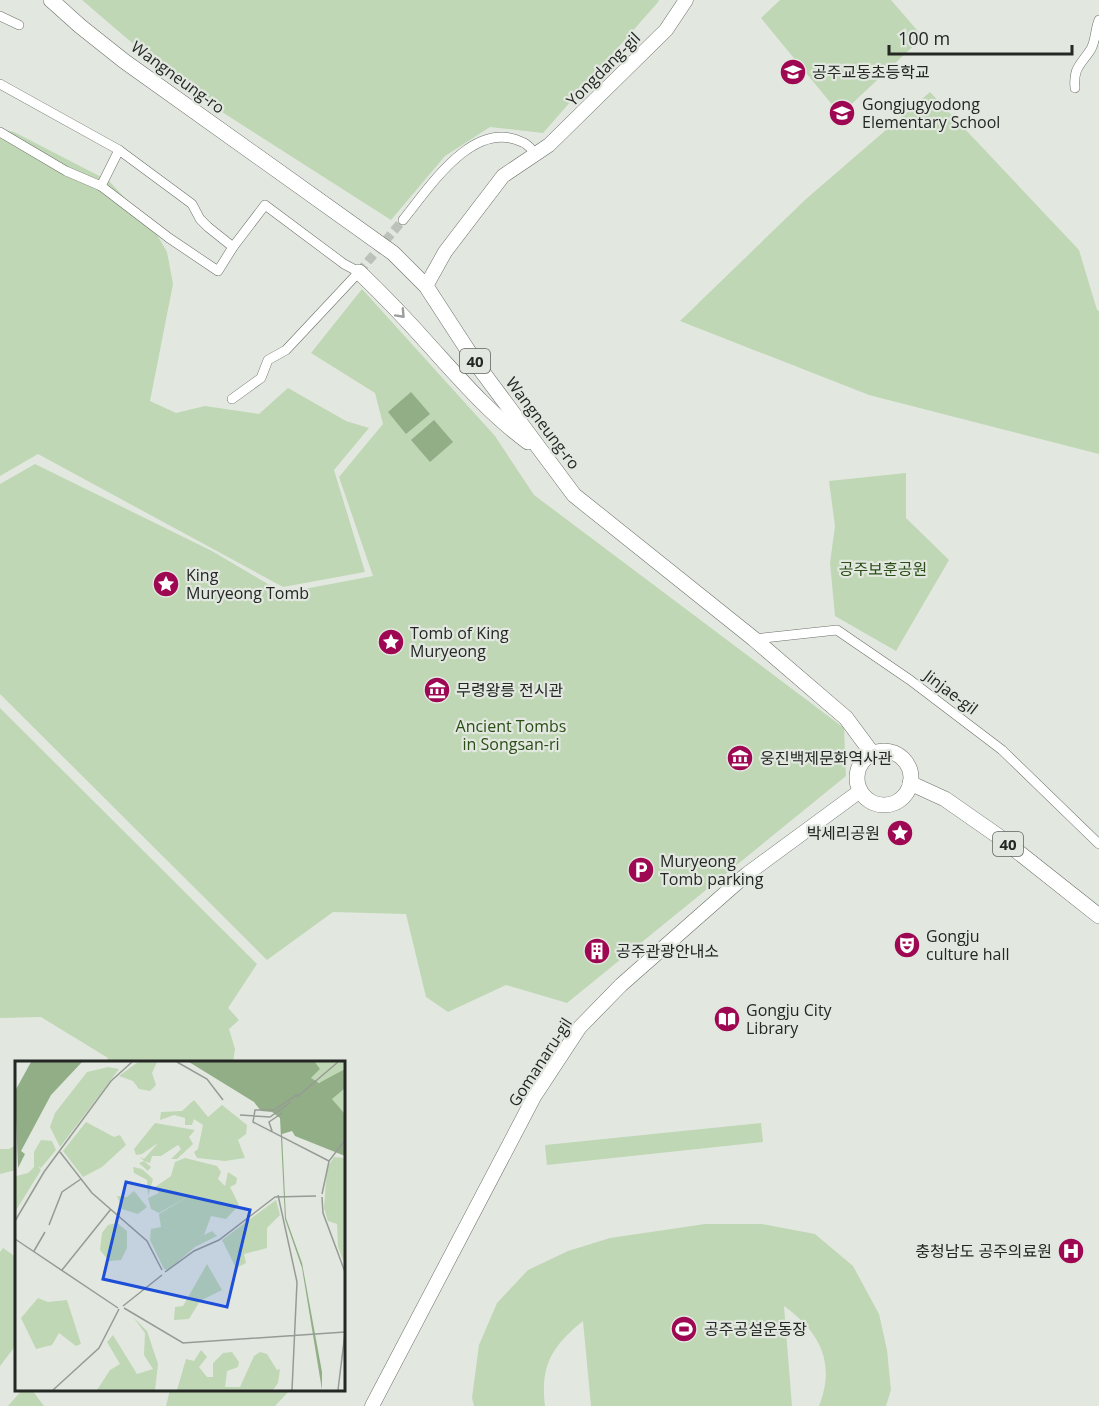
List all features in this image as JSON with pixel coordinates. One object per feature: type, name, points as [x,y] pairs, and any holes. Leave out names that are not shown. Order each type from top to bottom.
[{"type":"main road","name":"Wangneung-ro","points":[[51,0],[124,61],[393,253],[426,286],[478,366],[574,495],[754,639],[846,718],[872,753]]},
{"type":"main road","name":"Yongdang-gil","points":[[426,286],[445,252],[503,176],[549,145],[666,30],[686,0]]},
{"type":"main road","points":[[359,272],[467,388],[504,424],[541,452]]},
{"type":"main road","points":[[881,751],[899,756],[909,770],[910,783],[904,796],[889,805],[872,803],[860,791],[857,783],[860,766],[872,753],[881,751]]},
{"type":"main road","name":"40","points":[[910,783],[945,799],[998,836],[1099,916]]},
{"type":"main road","name":"Gomanaru-gil","points":[[372,1406],[534,1097],[580,1028],[621,985],[747,874],[860,791]]},
{"type":"street","points":[[0,16],[19,25]]},
{"type":"street","points":[[1075,88],[1074,75],[1079,63],[1092,47],[1099,20]]},
{"type":"street","points":[[0,84],[119,150],[192,204],[207,227],[233,247]]},
{"type":"street","points":[[0,132],[66,171],[101,186],[169,238],[218,271],[265,205],[344,264],[359,272],[285,350],[268,360],[261,378],[232,399]]},
{"type":"street","points":[[403,220],[440,175],[465,150],[487,139],[504,137],[524,142],[536,154]]},
{"type":"street","points":[[101,186],[119,150]]},
{"type":"street","name":"Jinjae-gil","points":[[754,639],[837,630],[910,680],[1002,750],[1099,844]]},
{"type":"green space","points":[[82,0],[659,1],[543,133],[490,127],[445,156],[391,220],[186,89]]},
{"type":"green space","points":[[780,0],[891,0],[923,37],[842,113],[834,107],[761,18]]},
{"type":"green space","points":[[930,92],[1079,250],[1099,311],[1099,454],[869,395],[680,321],[806,199]]},
{"type":"green space","points":[[0,129],[14,132],[109,181],[153,228],[167,252],[173,284],[150,401],[176,413],[205,406],[259,414],[288,388],[346,421],[369,428],[334,470],[365,572],[283,587],[38,454],[0,476]]},
{"type":"green space","name":"Ancient Tombs in Songsan-ri","points":[[362,289],[495,436],[534,495],[844,728],[846,776],[567,1003],[506,985],[448,1012],[426,997],[406,914],[333,912],[267,960],[0,694],[0,484],[35,464],[212,551],[283,593],[373,576],[339,477],[383,424],[375,393],[311,353]]},
{"type":"green space","name":"공주보훈공원","points":[[906,473],[906,518],[949,560],[896,651],[835,616],[830,563],[835,526],[829,481]]},
{"type":"green space","points":[[0,708],[257,964],[228,1008],[239,1020],[229,1029],[235,1049],[233,1061],[106,1061],[108,1058],[41,1017],[0,1018]]},
{"type":"green space","points":[[761,1123],[763,1142],[547,1165],[545,1145]]},
{"type":"green space","points":[[15,1146],[15,1170],[0,1174],[0,1149],[9,1149]]},
{"type":"green space","name":"공주공설운동장","points":[[705,1224],[762,1224],[815,1234],[853,1266],[879,1314],[887,1350],[891,1390],[886,1406],[819,1406],[826,1376],[821,1350],[807,1327],[784,1306],[792,1406],[591,1406],[583,1321],[563,1339],[551,1358],[544,1379],[545,1406],[474,1406],[472,1398],[479,1345],[497,1303],[528,1270],[568,1251],[610,1238]]},
{"type":"green space","points":[[3,1248],[15,1256],[15,1346],[0,1366],[0,1252]]},
{"type":"green space","points":[[21,1391],[33,1391],[44,1406],[8,1406]]},
{"type":"green space","points":[[170,1391],[289,1391],[275,1406],[166,1406]]},
{"type":"shaded area","points":[[411,392],[430,414],[406,434],[388,412]]},
{"type":"shaded area","points":[[434,420],[453,442],[430,462],[411,440]]},
{"type":"tunnel","points":[[359,272],[403,220]]},
{"type":"place","name":"공주교동초등학교","points":[[793,72]]},
{"type":"place","name":"Gongjugyodong Elementary School","points":[[842,113]]},
{"type":"place","name":"King Muryeong Tomb","points":[[166,584]]},
{"type":"place","name":"Tomb of King Muryeong","points":[[391,642]]},
{"type":"place","name":"무령왕릉 전시관","points":[[437,690]]},
{"type":"place","name":"웅진백제문화역사관","points":[[740,758]]},
{"type":"place","name":"박세리공원","points":[[900,833]]},
{"type":"place","name":"Muryeong Tomb parking","points":[[641,870]]},
{"type":"place","name":"Gongju culture hall","points":[[907,945]]},
{"type":"place","name":"공주관광안내소","points":[[597,951]]},
{"type":"place","name":"Gongju City Library","points":[[727,1019]]},
{"type":"place","name":"충청남도 공주의료원","points":[[1071,1251]]},
{"type":"place","name":"공주공설운동장","points":[[684,1329]]}]
